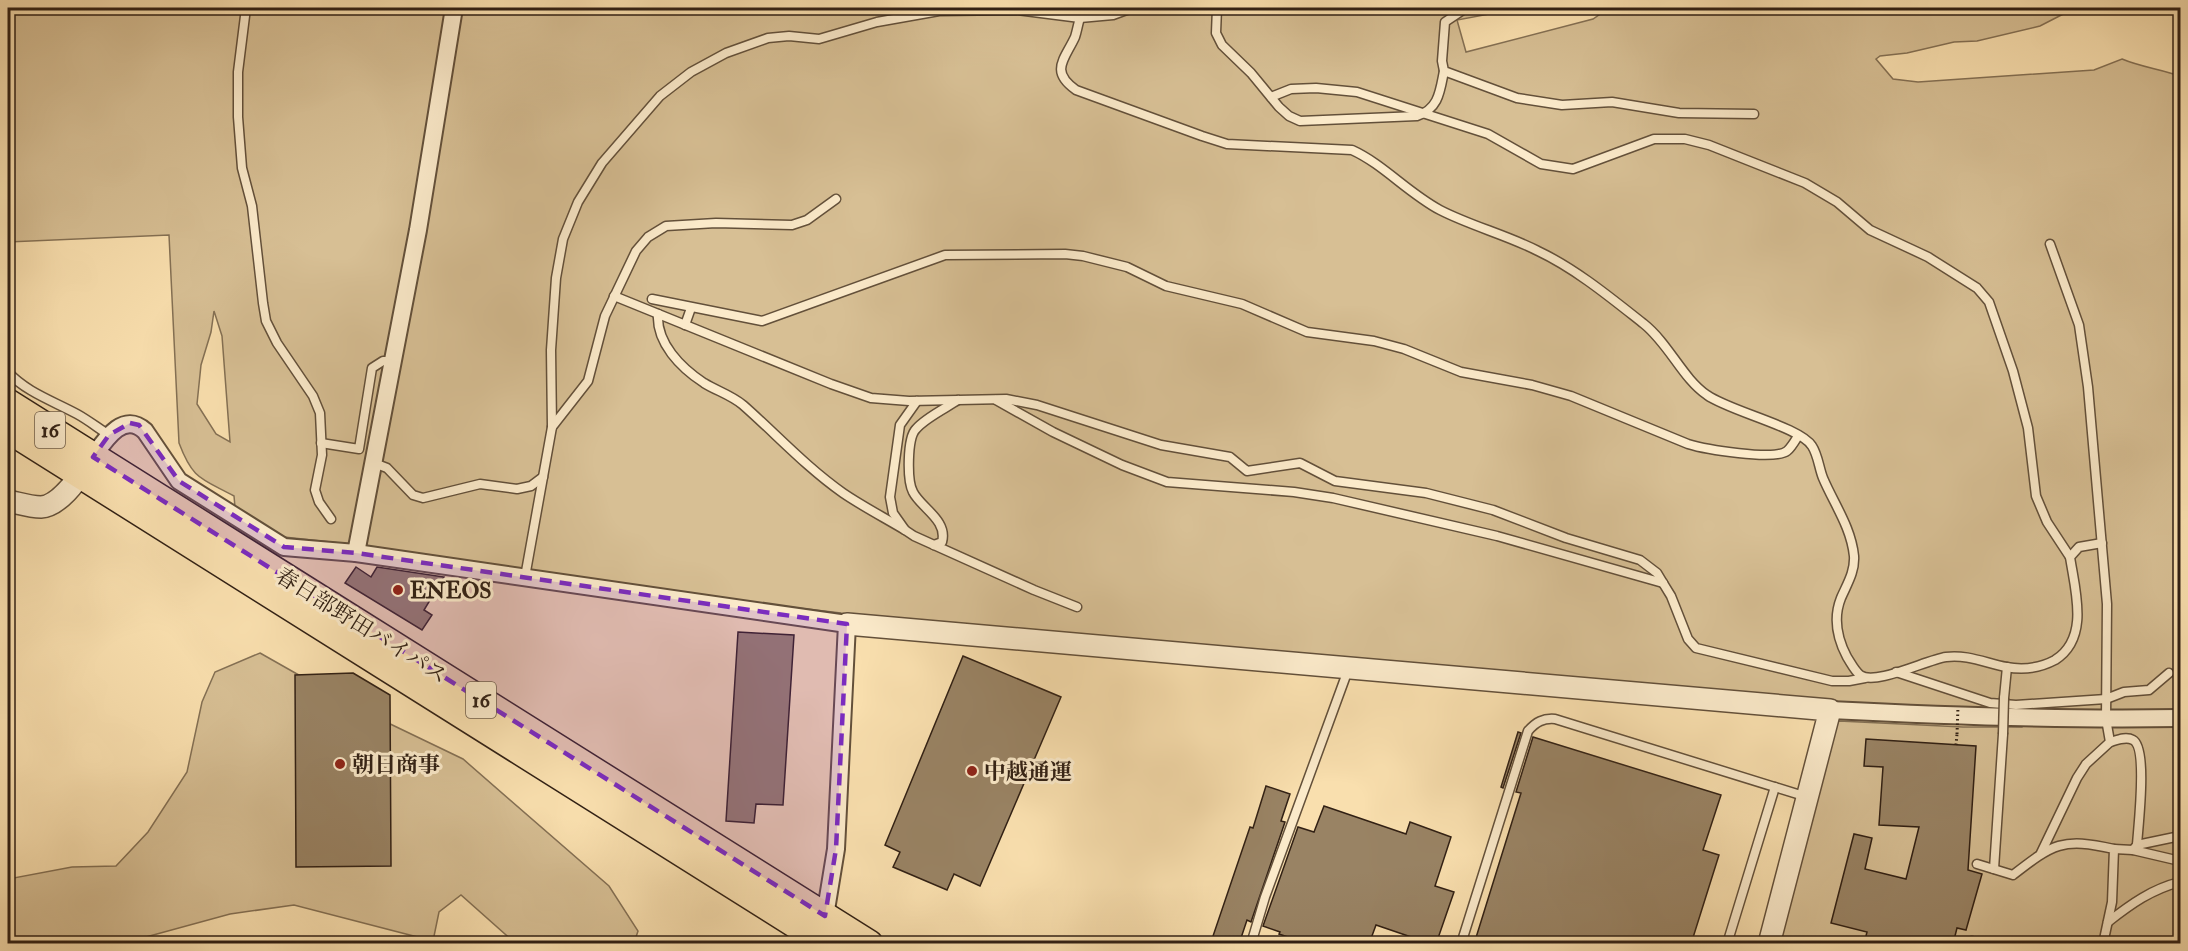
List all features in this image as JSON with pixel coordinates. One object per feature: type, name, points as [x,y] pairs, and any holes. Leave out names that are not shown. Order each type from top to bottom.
[{"type":"highway","name":"春日部野田バイパス","points":[[8,403],[87,465],[819,934],[869,944]]},
{"type":"highway","name":"春日部野田バイパス","points":[[8,429],[87,465]]},
{"type":"street","points":[[357,553],[418,230],[454,8]]},
{"type":"street","points":[[8,501],[43,507],[62,496],[109,435],[130,423],[139,425],[145,431],[179,481],[284,547],[357,553],[847,624],[1830,710],[1925,715],[2106,719],[2181,718]]},
{"type":"street","points":[[819,934],[836,849],[847,624]]},
{"type":"street","points":[[1769,944],[1830,710]]},
{"type":"lane","points":[[246,8],[238,72],[238,117],[242,168],[252,206],[263,303],[266,321],[277,343],[313,396],[321,413],[322,455],[315,490],[319,502],[331,519]]},
{"type":"lane","points":[[525,577],[552,427],[551,350],[556,278],[563,239],[578,202],[602,163],[660,96],[691,72],[726,53],[768,38],[789,36],[819,39],[877,22],[939,11],[1017,10],[1080,18],[1113,15],[1132,8]]},
{"type":"lane","points":[[1217,8],[1215,33],[1222,45],[1251,73],[1289,116],[1300,121],[1417,116],[1427,113],[1436,101],[1444,71],[1442,61],[1445,22],[1466,8]]},
{"type":"lane","points":[[1080,18],[1074,37],[1063,56],[1061,66],[1062,76],[1068,85],[1076,90],[1227,144],[1352,150],[1365,156],[1415,196],[1442,211],[1537,250],[1564,264],[1657,334],[1705,394],[1718,402],[1788,430],[1811,445],[1851,536],[1854,559],[1852,575],[1840,601],[1835,621],[1841,646],[1857,673],[1865,678]]},
{"type":"lane","points":[[1444,71],[1517,98],[1562,105],[1612,102],[1678,113],[1754,114]]},
{"type":"lane","points":[[614,296],[871,398],[917,401],[1005,399],[1037,405],[1161,445],[1230,457],[1247,471],[1300,463],[1335,481],[1426,493],[1493,510],[1566,538],[1640,560],[1657,573],[1671,596],[1688,639],[1696,648],[1720,656],[1832,681],[1849,681],[1880,677],[1947,656],[1980,659],[2007,667],[2044,666],[2069,648],[2076,633],[2078,611],[2070,556],[2047,522],[2036,496],[2028,428],[2013,371],[1989,302],[1977,288],[1928,257],[1870,230],[1837,201],[1805,183],[1709,145],[1685,139],[1654,139],[1573,169],[1541,164],[1488,134],[1357,92],[1316,88],[1291,89],[1270,97]]},
{"type":"lane","points":[[552,427],[588,381],[605,316],[636,250],[648,237],[666,226],[716,223],[792,225],[807,220],[836,199]]},
{"type":"lane","points":[[2050,244],[2079,325],[2088,387],[2107,604],[2106,719],[2110,742]]},
{"type":"lane","points":[[652,299],[762,321],[945,255],[1065,254],[1083,256],[1127,267],[1166,286],[1242,304],[1307,332],[1374,341],[1404,349],[1461,372],[1532,385],[1571,396],[1707,450],[1776,456],[1787,452],[1798,436]]},
{"type":"lane","points":[[685,325],[691,308]]},
{"type":"lane","points":[[658,314],[659,333],[668,348],[688,370],[705,384],[741,403],[810,467],[843,493],[934,545],[1077,607]]},
{"type":"lane","points":[[321,444],[358,448],[372,368],[382,361],[393,361]]},
{"type":"lane","points":[[8,372],[15,380],[109,435]]},
{"type":"lane","points":[[993,399],[1122,465],[1167,482],[1294,492],[1333,498],[1497,536],[1663,583]]},
{"type":"lane","points":[[934,545],[942,542],[943,537],[936,518],[912,491],[908,450],[914,429],[958,400]]},
{"type":"lane","points":[[905,530],[893,513],[890,497],[900,425],[917,401]]},
{"type":"lane","points":[[374,463],[387,468],[413,495],[423,498],[480,484],[517,489],[531,486],[543,477]]},
{"type":"lane","points":[[2070,556],[2079,548],[2102,543]]},
{"type":"lane","points":[[1251,944],[1265,897],[1349,667]]},
{"type":"lane","points":[[1994,869],[2007,667]]},
{"type":"lane","points":[[1896,672],[1990,703],[2016,705],[2106,699],[2124,692],[2149,690],[2169,673]]},
{"type":"lane","points":[[1461,944],[1528,731],[1533,724],[1545,718],[1555,719],[1807,797]]},
{"type":"lane","points":[[2040,854],[2086,764],[2110,742],[2124,738],[2133,740],[2138,745],[2142,778],[2135,848]]},
{"type":"lane","points":[[1727,944],[1775,787]]},
{"type":"lane","points":[[1977,864],[2013,875],[2040,854],[2064,843],[2114,849],[2135,848],[2181,836]]},
{"type":"lane","points":[[2135,848],[2181,861]]},
{"type":"lane","points":[[2103,944],[2112,902],[2114,849]]},
{"type":"lane","points":[[2108,922],[2150,892],[2181,882]]},
{"type":"path","points":[[1956,745],[1958,707]]},
{"type":"highlighted area","points":[[130,423],[139,425],[179,481],[284,547],[356,553],[847,624],[836,849],[825,916],[93,457],[109,435]]},
{"type":"shaded area","points":[[8,8],[1521,8],[1457,20],[1466,52],[1593,19],[1609,8],[2075,8],[2040,26],[1977,41],[1954,42],[1907,53],[1880,56],[1876,59],[1893,79],[1918,82],[2094,70],[2122,59],[2180,76],[2180,943],[1778,943],[1834,723],[1839,721],[1963,727],[2022,727],[2037,714],[1888,719],[1312,655],[841,613],[730,600],[369,547],[365,543],[349,544],[284,537],[235,507],[234,496],[199,477],[189,464],[179,443],[169,235],[8,242]],"holes":[[[214,311],[222,336],[230,442],[216,434],[197,404],[201,365],[211,332]]]},
{"type":"shaded area","points":[[260,653],[357,708],[463,759],[609,886],[638,931],[634,943],[515,943],[461,895],[439,912],[433,941],[294,905],[230,914],[124,943],[8,944],[8,879],[72,867],[116,866],[148,832],[187,772],[202,702],[215,672]]},
{"type":"building","points":[[356,567],[371,577],[377,567],[444,577],[424,610],[432,615],[422,630],[345,583]]},
{"type":"building","points":[[738,632],[794,635],[783,805],[756,804],[754,823],[726,821]]},
{"type":"building","name":"中越通運","points":[[963,656],[1061,697],[980,886],[954,874],[947,890],[893,867],[900,852],[885,845]]},
{"type":"building","points":[[353,673],[390,695],[391,866],[296,867],[295,675]]},
{"type":"building","points":[[1518,732],[1521,733],[1503,788],[1501,787]]},
{"type":"building","points":[[1533,737],[1721,795],[1703,850],[1719,855],[1691,944],[1474,944],[1521,793],[1516,792]]},
{"type":"building","points":[[1866,739],[1976,746],[1968,870],[1982,874],[1966,930],[1957,928],[1953,944],[1864,944],[1867,932],[1831,923],[1854,834],[1872,838],[1865,869],[1906,879],[1919,827],[1879,825],[1883,767],[1864,766]]},
{"type":"building","points":[[1266,786],[1290,794],[1281,821],[1285,822],[1251,922],[1247,920],[1239,944],[1224,944],[1212,939]]},
{"type":"building","points":[[1324,806],[1406,834],[1410,822],[1451,837],[1435,886],[1454,892],[1436,944],[1415,944],[1417,939],[1376,925],[1369,944],[1308,944],[1263,926],[1298,827],[1314,832]]},
{"type":"place","name":"ENEOS","points":[[398,590]]},
{"type":"place","name":"朝日商事","points":[[340,764]]},
{"type":"place","name":"中越通運","points":[[972,771]]}]
